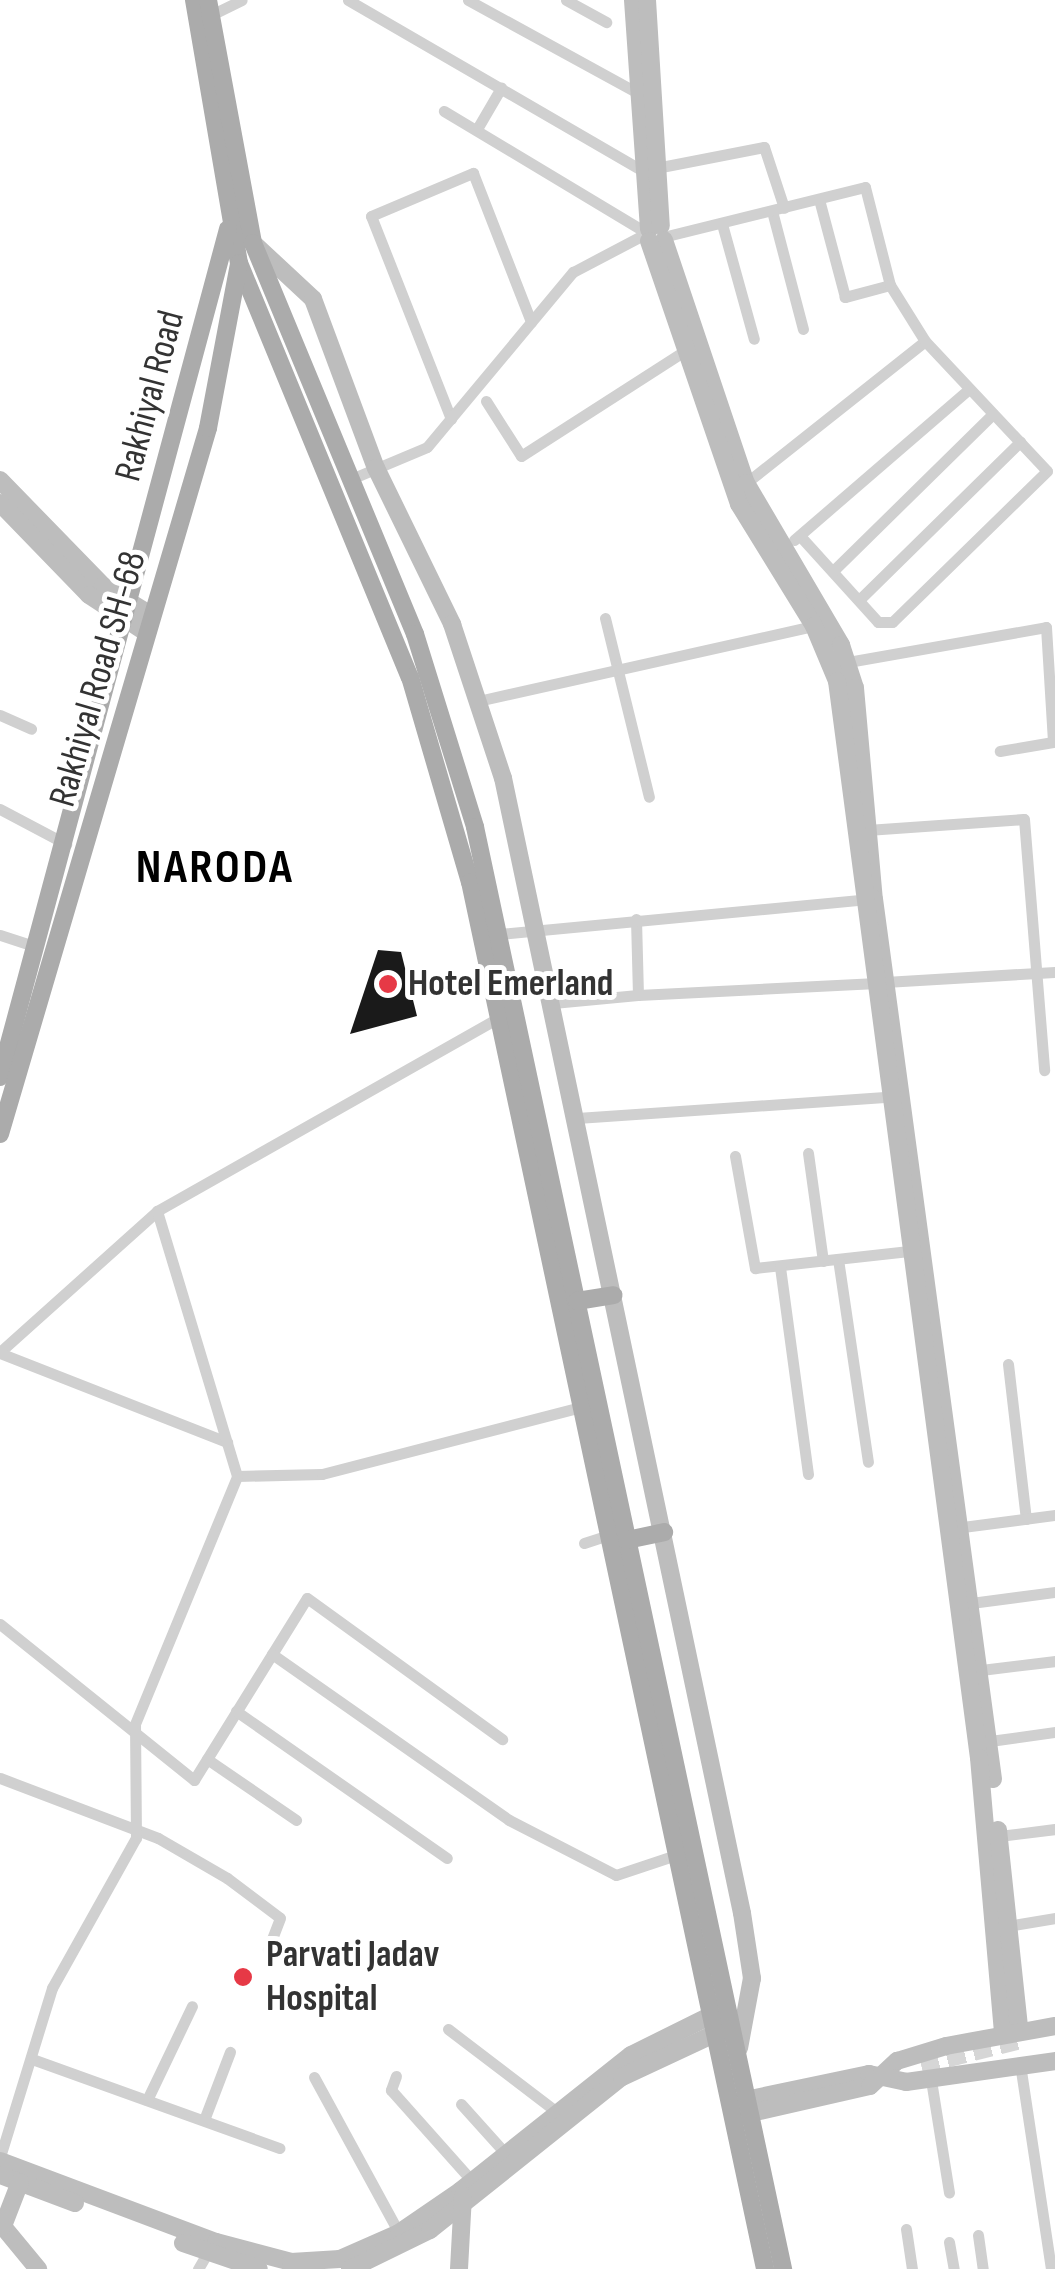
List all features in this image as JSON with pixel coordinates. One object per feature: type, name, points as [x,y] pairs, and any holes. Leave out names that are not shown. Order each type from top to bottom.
[{"type":"main road","points":[[194,0],[229,225],[239,263],[410,678],[452,810],[673,1856],[714,2023],[765,2269]]},
{"type":"main road","points":[[210,8],[253,243],[452,741],[499,934],[783,2269]]},
{"type":"main road","name":"Rakhiyal Road","points":[[0,1077],[66,844],[229,225],[245,198]]},
{"type":"main road","name":"Rakhiyal Road SH-68","points":[[0,1134],[147,623],[208,428],[239,263],[253,243]]},
{"type":"main road","points":[[576,1301],[614,1295]]},
{"type":"main road","points":[[627,1540],[664,1532]]},
{"type":"street","points":[[210,8],[242,0]]},
{"type":"street","points":[[348,0],[648,168],[764,147],[802,330]]},
{"type":"street","points":[[468,0],[636,92]]},
{"type":"street","points":[[566,0],[606,22]]},
{"type":"street","points":[[632,0],[636,92],[656,234],[690,348],[739,504],[814,626],[838,681],[954,1528],[1011,2030]]},
{"type":"street","points":[[647,0],[648,168]]},
{"type":"street","points":[[477,129],[501,88]]},
{"type":"street","points":[[444,110],[656,234],[746,483],[848,662],[867,830],[868,899]]},
{"type":"street","points":[[451,418],[370,216],[473,173],[532,322]]},
{"type":"street","points":[[350,479],[427,447],[573,272],[656,234],[722,224],[865,186],[890,284],[925,341],[1047,471],[892,622],[878,622],[800,536]]},
{"type":"street","points":[[819,199],[845,297],[890,284]]},
{"type":"street","points":[[722,224],[754,339]]},
{"type":"street","points":[[253,243],[312,299],[376,468],[452,624],[478,700],[537,930],[578,1118],[752,1978],[739,2048]]},
{"type":"street","points":[[746,483],[925,341]]},
{"type":"street","points":[[486,401],[521,456],[690,348]]},
{"type":"street","points":[[781,548],[800,536],[969,389]]},
{"type":"street","points":[[833,571],[992,414]]},
{"type":"street","points":[[859,600],[1020,442]]},
{"type":"street","points":[[0,480],[126,613]]},
{"type":"street","points":[[0,503],[126,613],[147,623]]},
{"type":"street","points":[[605,618],[650,797]]},
{"type":"street","points":[[478,700],[814,626]]},
{"type":"street","points":[[848,662],[1050,627],[1053,742],[1000,751]]},
{"type":"street","points":[[0,715],[30,728]]},
{"type":"street","points":[[0,809],[66,844]]},
{"type":"street","points":[[867,830],[1024,819],[1044,1070]]},
{"type":"street","points":[[499,934],[868,899]]},
{"type":"street","points":[[636,919],[638,995]]},
{"type":"street","points":[[0,935],[36,947]]},
{"type":"street","points":[[552,1004],[638,995],[1055,972]]},
{"type":"street","points":[[879,983],[888,1097],[916,1250]]},
{"type":"street","points":[[227,1442],[0,1353],[157,1211],[498,1018]]},
{"type":"street","points":[[578,1118],[888,1097]]},
{"type":"street","points":[[808,1153],[823,1261]]},
{"type":"street","points":[[735,1156],[746,1250],[755,1268],[916,1250]]},
{"type":"street","points":[[157,1211],[237,1476],[135,1724],[136,1833],[52,1988],[0,2159],[180,2230],[291,2262],[340,2258],[399,2233],[466,2192],[622,2077],[714,2023]]},
{"type":"street","points":[[838,1259],[868,1462]]},
{"type":"street","points":[[780,1267],[808,1474]]},
{"type":"street","points":[[1008,1364],[1026,1519]]},
{"type":"street","points":[[237,1476],[322,1474],[581,1407]]},
{"type":"street","points":[[954,1528],[1055,1515]]},
{"type":"street","points":[[954,1528],[971,1603],[990,1741],[1007,1926],[1011,2030]]},
{"type":"street","points":[[584,1542],[606,1536]]},
{"type":"street","points":[[971,1603],[1055,1592]]},
{"type":"street","points":[[0,1624],[136,1740],[194,1780],[307,1598],[502,1738]]},
{"type":"street","points":[[272,1654],[509,1820],[616,1874],[673,1856]]},
{"type":"street","points":[[980,1670],[1055,1661]]},
{"type":"street","points":[[236,1712],[447,1858]]},
{"type":"street","points":[[990,1741],[1055,1732]]},
{"type":"street","points":[[207,1759],[296,1820]]},
{"type":"street","points":[[0,1778],[136,1833],[227,1878],[276,1913],[282,1924],[268,1950]]},
{"type":"street","points":[[999,1836],[1055,1829]]},
{"type":"street","points":[[1007,1926],[1055,1918]]},
{"type":"street","points":[[147,2100],[192,2006]]},
{"type":"street","points":[[350,2269],[401,2247],[506,2154],[645,2046],[732,2016]]},
{"type":"street","points":[[882,2077],[898,2061],[1011,2030],[1055,2026]]},
{"type":"street","points":[[448,2028],[557,2112]]},
{"type":"street","points":[[204,2120],[230,2052]]},
{"type":"street","points":[[32,2059],[279,2148]]},
{"type":"street","points":[[732,2110],[882,2077],[1055,2061]]},
{"type":"street","points":[[1020,2064],[1051,2269]]},
{"type":"street","points":[[926,2072],[949,2193]]},
{"type":"street","points":[[396,2076],[391,2090],[466,2192],[459,2269]]},
{"type":"street","points":[[314,2077],[399,2233]]},
{"type":"street","points":[[460,2104],[506,2154]]},
{"type":"street","points":[[0,2175],[203,2261],[250,2268]]},
{"type":"street","points":[[20,2182],[1,2224],[38,2269]]},
{"type":"street","points":[[906,2229],[912,2269]]},
{"type":"street","points":[[978,2235],[983,2269]]},
{"type":"street","points":[[949,2242],[954,2269]]},
{"type":"building","name":"Hotel Emerland","points":[[378,950],[401,952],[417,1016],[350,1034]]},
{"type":"tunnel","points":[[921,2065],[1025,2039]]},
{"type":"place","name":"Hotel Emerland","points":[[388,984]]},
{"type":"place","name":"Parvati Jadav Hospital","points":[[243,1977]]},
{"type":"district","name":"NARODA","points":[[215,868]]}]
